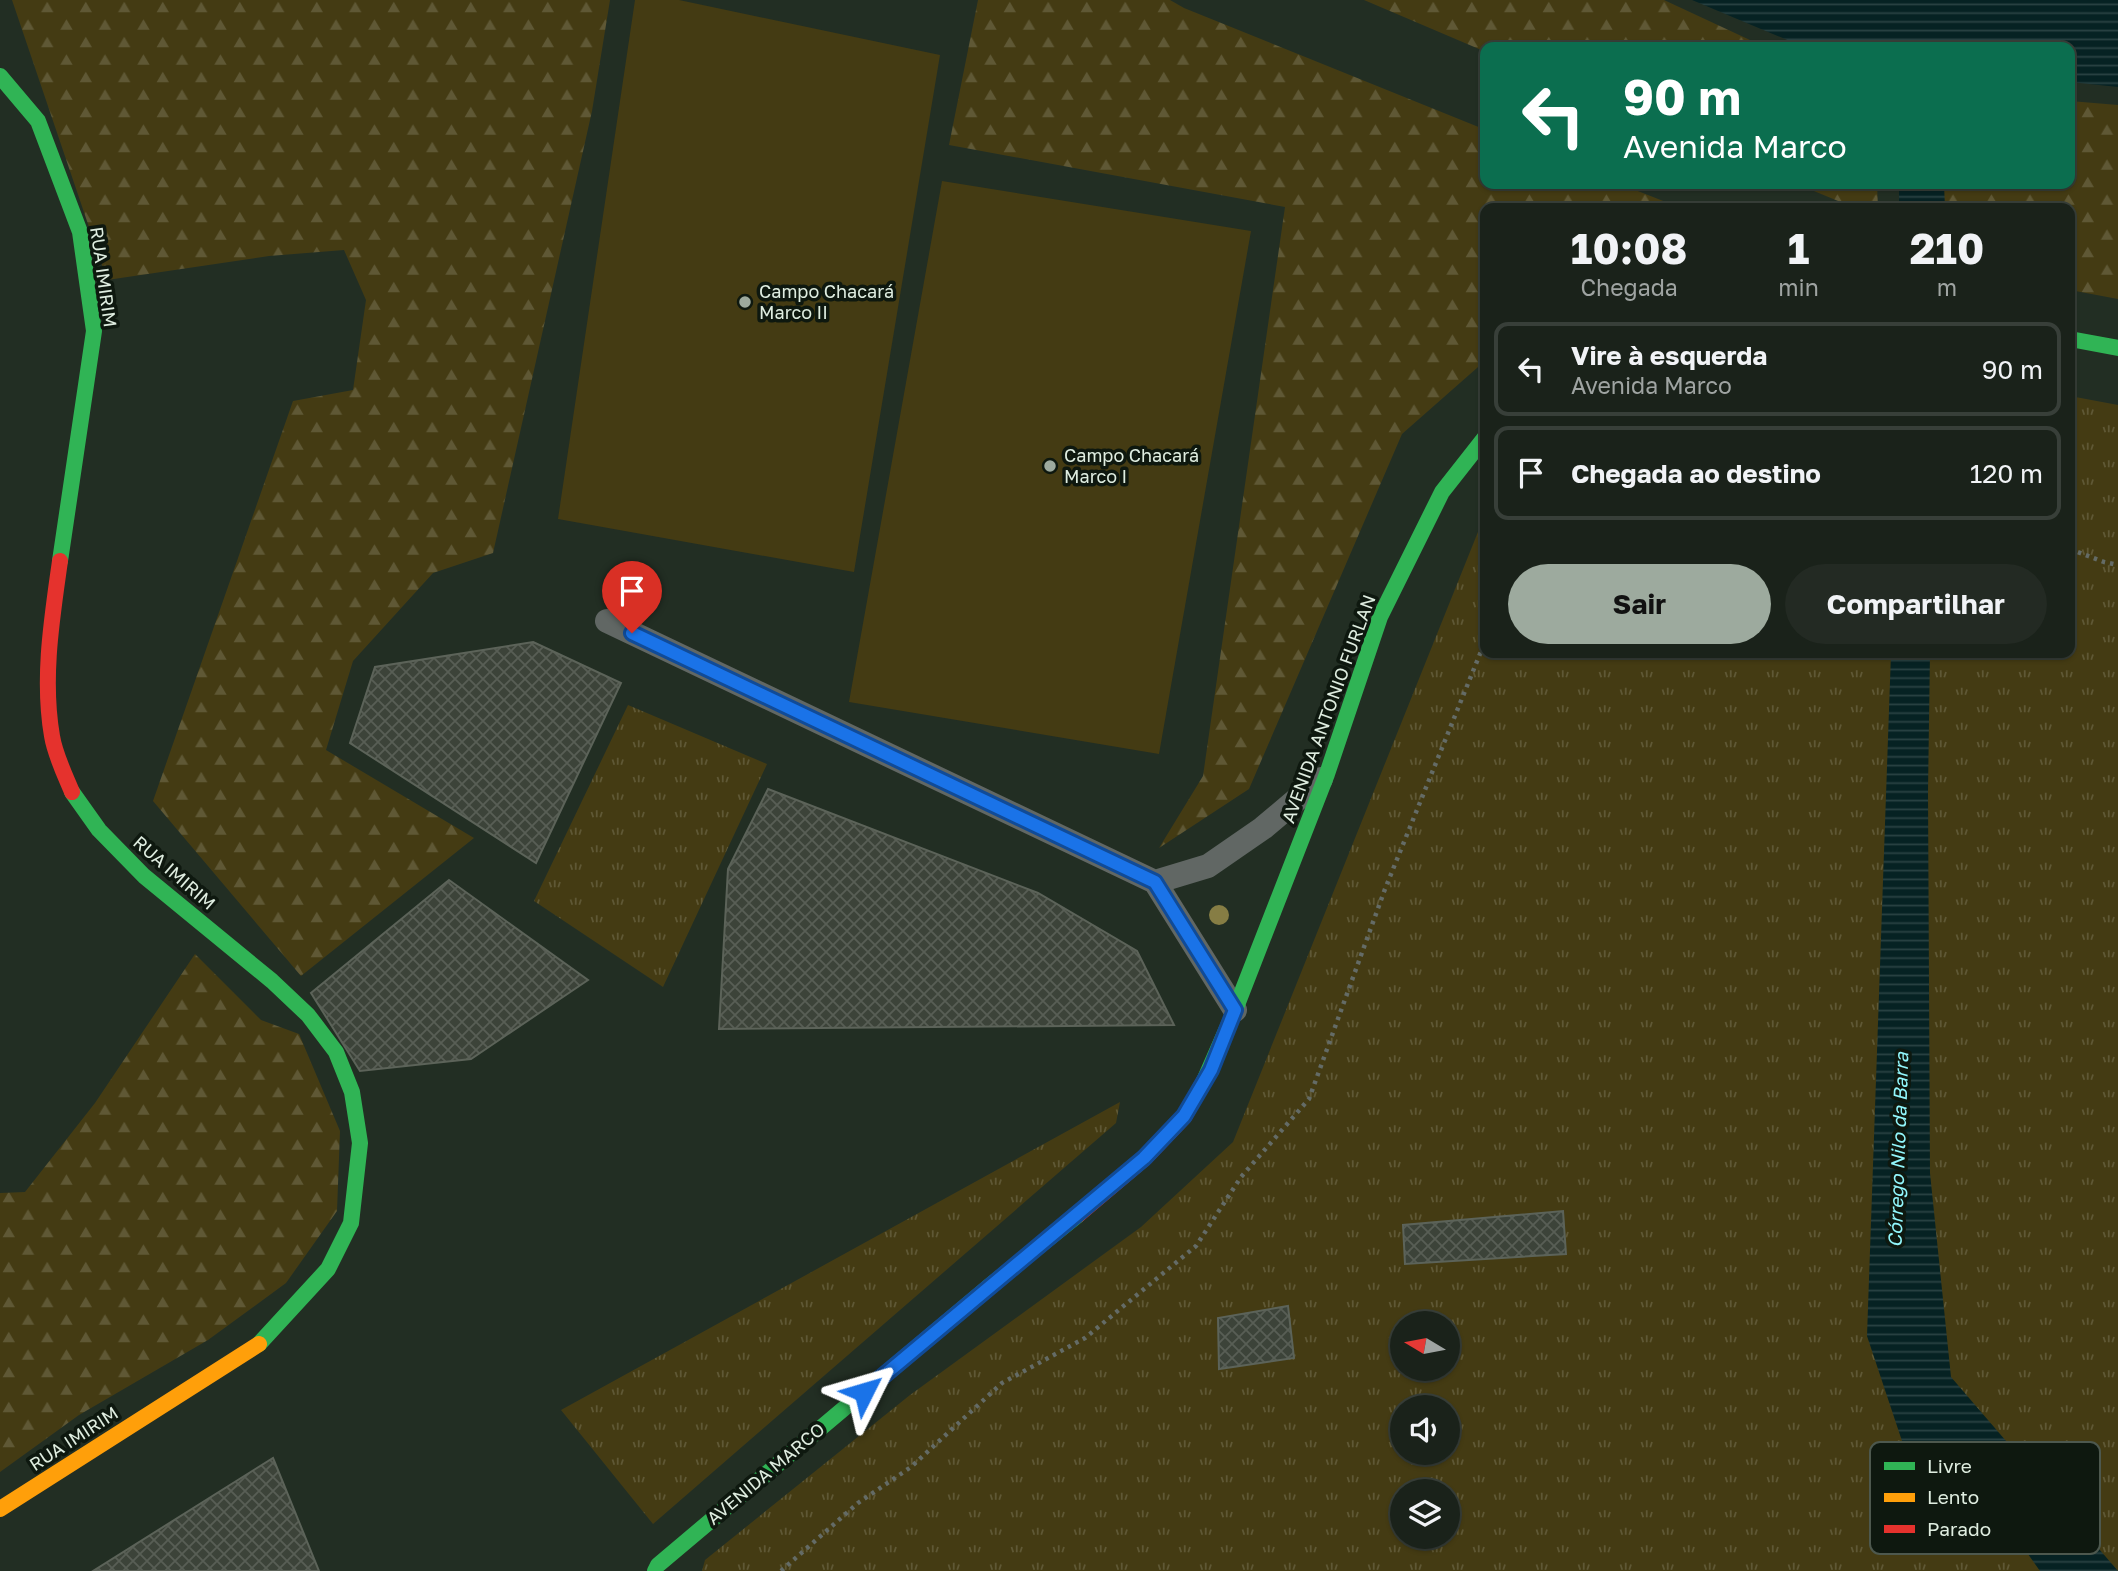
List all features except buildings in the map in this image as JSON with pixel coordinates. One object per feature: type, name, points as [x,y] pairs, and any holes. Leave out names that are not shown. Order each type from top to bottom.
[{"type":"street","name":"RUA IMIRIM","points":[[0,76],[38,121],[80,232],[94,331],[52,618],[48,670],[52,737],[72,792],[99,830],[144,876],[272,981],[308,1015],[336,1052],[352,1093],[360,1143],[351,1223],[328,1269],[263,1341],[0,1509]]},
{"type":"street","points":[[2075,340],[2118,348]]},
{"type":"street","name":"AVENIDA ANTONIO FURLAN","points":[[1235,1010],[1327,774],[1380,617],[1442,492],[1480,444]]},
{"type":"street","name":"AVENIDA MARCO","points":[[655,1571],[658,1565],[1144,1158],[1184,1116],[1211,1070],[1235,1010]]},
{"type":"lane","points":[[607,621],[1155,882],[1235,1010]]},
{"type":"lane","points":[[1155,882],[1208,866],[1263,828],[1327,774]]},
{"type":"path","points":[[2075,550],[2118,565]]},
{"type":"path","points":[[780,1571],[858,1503],[911,1467],[1002,1383],[1085,1338],[1196,1246],[1241,1177],[1309,1099],[1385,889],[1480,654]]},
{"type":"green space","points":[[12,0],[610,0],[592,111],[493,553],[433,573],[353,661],[326,750],[474,838],[301,976],[153,801],[293,401],[353,390],[366,300],[344,250],[269,256],[107,280]]},
{"type":"green space","name":"Campo Chacará Marco II","points":[[635,0],[679,0],[940,55],[854,572],[558,519]]},
{"type":"green space","points":[[978,0],[1170,0],[1480,128],[1480,189],[1633,189],[1668,203],[1480,203],[1480,365],[1402,434],[1249,789],[1159,848],[1203,776],[1285,207],[949,145]]},
{"type":"green space","points":[[1364,0],[1664,0],[1754,42],[1480,42],[1480,49]]},
{"type":"green space","points":[[2075,101],[2118,105],[2118,299],[2075,291],[2075,203],[1940,203],[1941,189],[2075,189]]},
{"type":"green space","name":"Campo Chacará Marco I","points":[[942,181],[1251,231],[1159,754],[849,702]]},
{"type":"green space","points":[[1809,189],[1877,189],[1878,203],[1843,203]]},
{"type":"green space","points":[[2075,397],[2118,405],[2118,1571],[702,1571],[705,1560],[910,1395],[1141,1227],[1233,1142],[1480,527],[1480,658],[2075,658]]},
{"type":"green space","points":[[628,705],[767,764],[663,987],[534,901]]},
{"type":"green space","points":[[195,954],[261,1020],[299,1034],[340,1131],[337,1211],[286,1283],[208,1340],[79,1415],[0,1472],[0,1193],[25,1192],[95,1103]]},
{"type":"green space","points":[[1120,1102],[1116,1123],[653,1524],[561,1410]]},
{"type":"water","points":[[1692,0],[2118,0],[2118,87],[2075,83],[2075,42],[1792,42]]},
{"type":"water","points":[[1899,189],[1944,189],[1945,203],[1899,203]]},
{"type":"water","name":"Córrego Nilo da Barra","points":[[1891,658],[1930,658],[1930,1173],[1951,1377],[2007,1442],[1902,1442],[1867,1336]]},
{"type":"water","points":[[2100,1550],[2118,1571],[2040,1571],[2028,1554],[2100,1554]]},
{"type":"traffic: fast","points":[[0,76],[38,121],[80,232],[94,331],[60,561]]},
{"type":"traffic: fast","points":[[2075,340],[2118,348]]},
{"type":"traffic: fast","points":[[1204,1081],[1235,1010],[1327,774],[1380,617],[1442,492],[1480,444]]},
{"type":"traffic: fast","points":[[72,792],[99,830],[144,876],[272,981],[308,1015],[336,1052],[352,1092],[360,1143],[351,1223],[328,1269],[259,1344]]},
{"type":"traffic: fast","points":[[655,1571],[658,1565],[987,1288],[1078,1215]]},
{"type":"traffic: slow","points":[[0,1509],[259,1344]]},
{"type":"traffic: jam","points":[[60,561],[49,648],[49,714],[53,743],[72,792]]},
{"type":"traffic: jam","points":[[1078,1215],[1145,1158],[1184,1117],[1204,1081]]},
{"type":"place","name":"Campo Chacará Marco II","points":[[745,302]]},
{"type":"place","name":"Campo Chacará Marco I","points":[[1050,466]]},
{"type":"route","points":[[632,633],[1155,882],[1235,1010],[1211,1070],[1184,1116],[1144,1158],[864,1392]]}]
